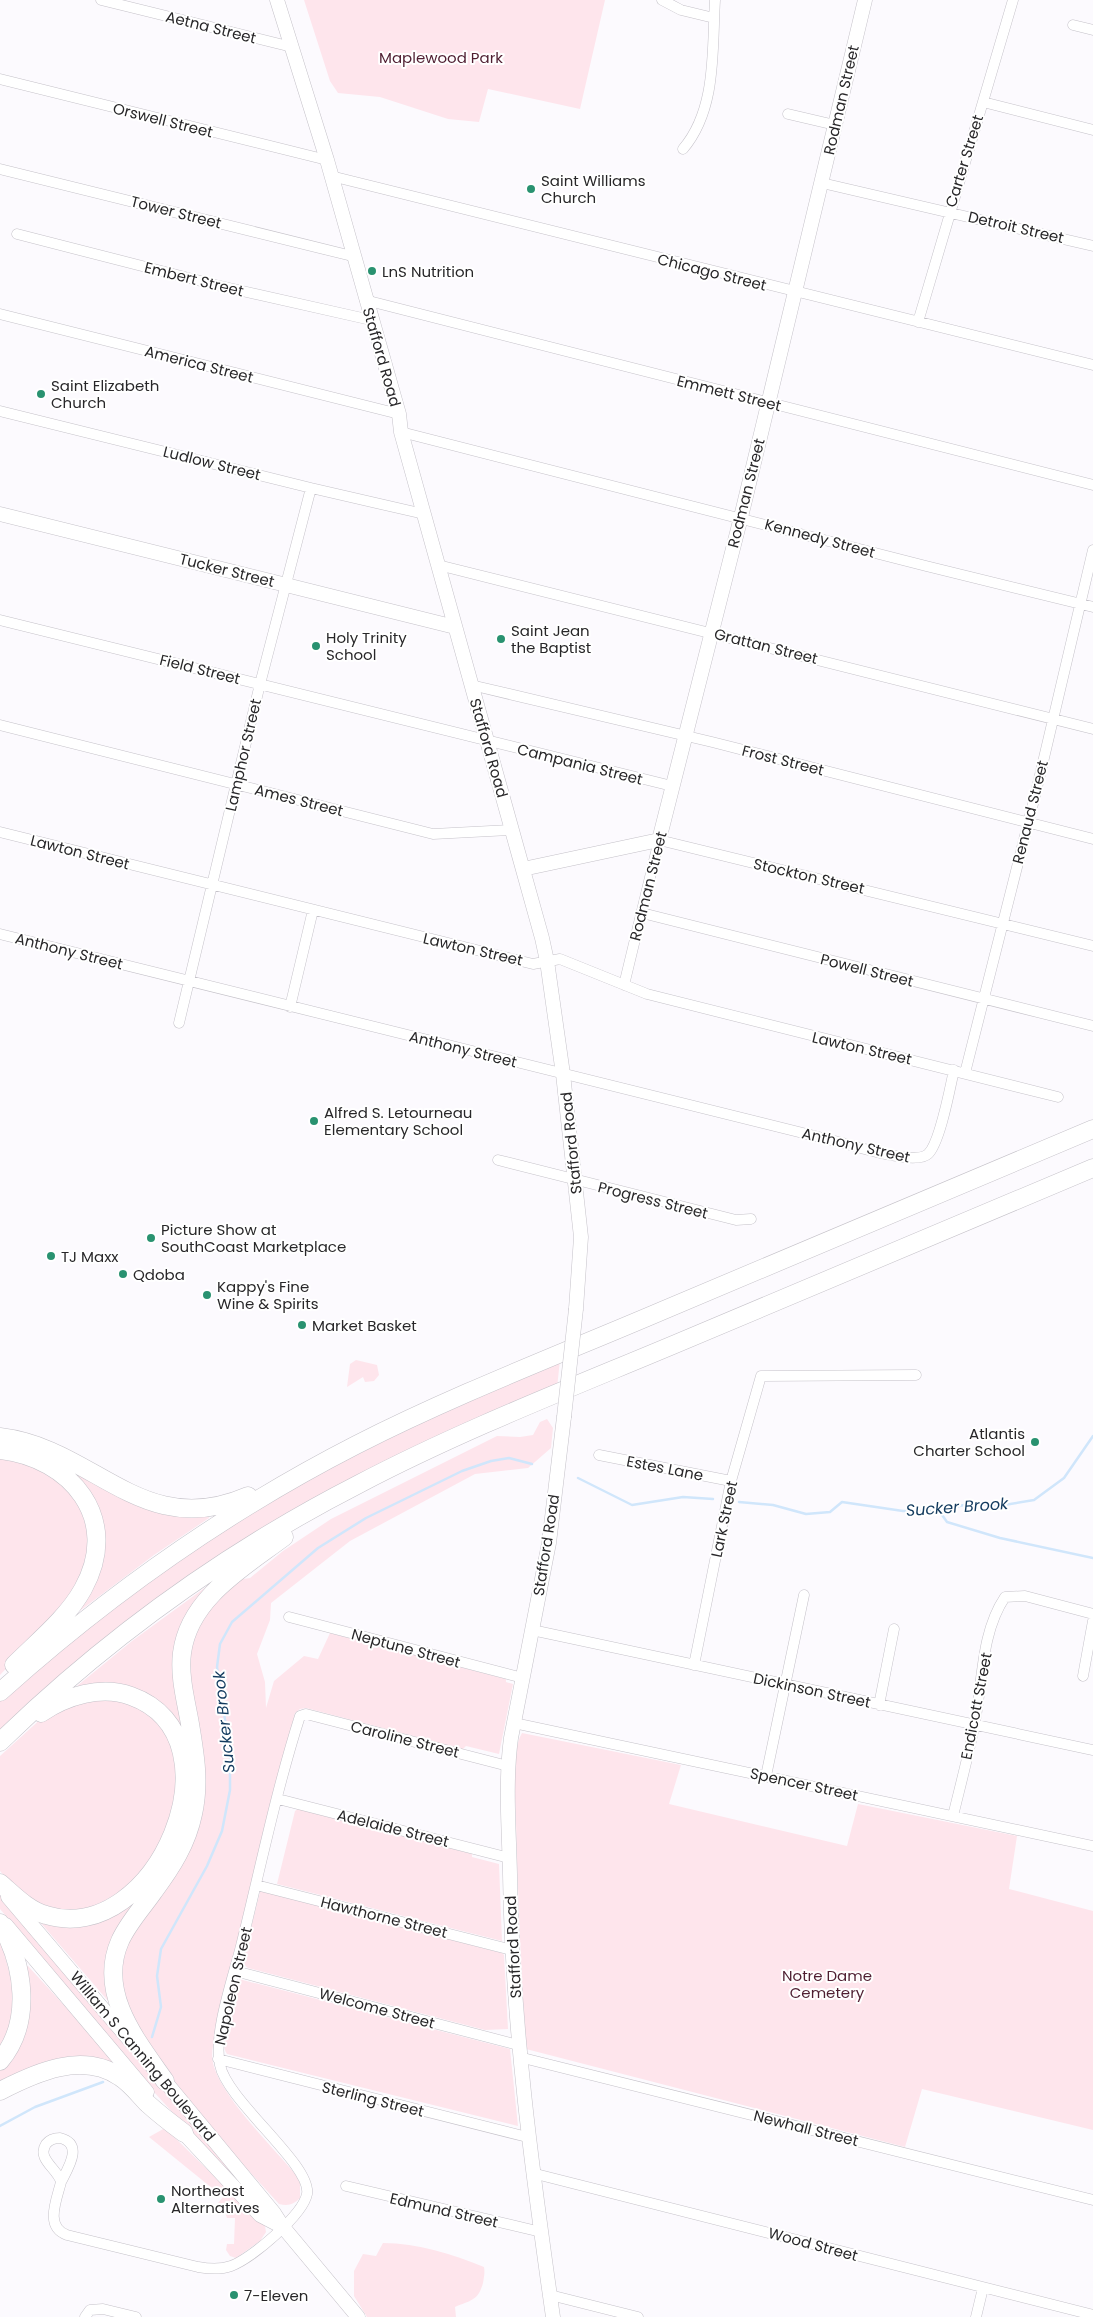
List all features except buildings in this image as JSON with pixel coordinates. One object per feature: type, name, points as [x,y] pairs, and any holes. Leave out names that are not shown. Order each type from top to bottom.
[{"type":"highway","points":[[0,1437],[30,1443],[55,1453],[143,1500],[182,1509],[211,1508],[230,1503],[466,1394],[1093,1129]]},
{"type":"highway","points":[[0,1742],[51,1695],[107,1648],[218,1567],[336,1496],[474,1429],[1093,1168]]},
{"type":"highway","points":[[165,2081],[127,2024],[116,1994],[114,1969],[116,1953],[121,1938],[176,1859],[186,1839],[193,1816],[197,1792],[197,1769],[182,1665],[184,1643],[190,1624],[200,1607],[215,1591],[288,1535],[347,1498],[474,1429]]},
{"type":"highway","points":[[0,1450],[38,1460],[57,1469],[69,1478],[84,1496],[90,1510],[96,1540],[93,1563],[80,1596],[64,1615],[0,1678]]},
{"type":"highway","points":[[0,1692],[61,1638],[144,1575],[245,1508],[328,1459]]},
{"type":"highway","points":[[0,1747],[36,1716],[54,1705],[81,1695],[99,1692],[119,1692],[140,1699],[166,1719],[181,1748],[184,1780],[178,1823],[165,1853],[139,1886],[106,1910],[80,1918],[62,1919],[46,1915],[25,1904],[0,1883]]},
{"type":"highway","points":[[0,1923],[16,1958],[22,1987],[17,2031],[11,2046],[0,2061]]},
{"type":"highway","points":[[0,2092],[35,2074],[52,2069],[76,2065],[98,2067],[123,2078],[153,2108],[184,2134]]},
{"type":"street","name":"Aetna Street","points":[[101,0],[292,47]]},
{"type":"street","name":"Stafford Road","points":[[277,0],[327,160],[352,256],[399,414],[401,432],[523,869],[547,961],[564,1074],[582,1237],[576,1309],[549,1543],[522,1678],[508,1766],[512,1950],[519,2051],[527,2137],[553,2317]]},
{"type":"street","points":[[662,0],[680,10],[714,18]]},
{"type":"street","points":[[683,149],[701,122],[709,87],[715,0]]},
{"type":"street","name":"Rodman Street","points":[[624,986],[710,632],[740,517],[793,292],[822,183],[865,0]]},
{"type":"street","name":"Carter Street","points":[[918,322],[1013,0]]},
{"type":"street","points":[[1073,25],[1093,30]]},
{"type":"street","name":"Orswell Street","points":[[0,79],[327,160]]},
{"type":"street","points":[[982,102],[1093,130]]},
{"type":"street","points":[[788,114],[836,125]]},
{"type":"street","name":"Tower Street","points":[[0,169],[352,256]]},
{"type":"street","name":"Chicago Street","points":[[331,176],[1093,365]]},
{"type":"street","name":"Detroit Street","points":[[822,183],[1093,246]]},
{"type":"street","name":"Embert Street","points":[[17,234],[216,285],[371,320]]},
{"type":"street","name":"Emmett Street","points":[[365,300],[1093,485]]},
{"type":"street","name":"America Street","points":[[0,314],[399,414]]},
{"type":"street","name":"Ludlow Street","points":[[0,411],[424,514]]},
{"type":"street","name":"Kennedy Street","points":[[401,432],[1093,607]]},
{"type":"street","name":"Lamphor Street","points":[[179,1023],[260,684],[311,488]]},
{"type":"street","name":"Tucker Street","points":[[0,514],[455,627]]},
{"type":"street","name":"Renaud Street","points":[[925,1156],[929,1153],[936,1140],[983,1000],[1093,550]]},
{"type":"street","name":"Grattan Street","points":[[438,566],[710,632],[1093,729]]},
{"type":"street","name":"Field Street","points":[[0,620],[487,741]]},
{"type":"street","name":"Frost Street","points":[[471,685],[685,735],[1093,839]]},
{"type":"street","name":"Ames Street","points":[[0,725],[433,834],[512,830]]},
{"type":"street","name":"Campania Street","points":[[487,741],[672,786]]},
{"type":"street","name":"Lawton Street","points":[[0,832],[212,886],[534,964],[560,959],[647,994],[796,1033],[1058,1097]]},
{"type":"street","name":"Stockton Street","points":[[523,869],[659,840],[1093,946]]},
{"type":"street","points":[[290,1006],[313,910]]},
{"type":"street","name":"Powell Street","points":[[642,913],[983,1000],[1093,1026]]},
{"type":"street","name":"Anthony Street","points":[[0,934],[892,1155],[916,1159],[925,1156]]},
{"type":"street","name":"Progress Street","points":[[498,1160],[736,1220],[751,1218]]},
{"type":"street","name":"Lark Street","points":[[694,1665],[731,1480],[761,1376],[916,1375]]},
{"type":"street","name":"Estes Lane","points":[[599,1455],[731,1480]]},
{"type":"street","points":[[766,1776],[804,1595]]},
{"type":"street","name":"Endicott Street","points":[[953,1816],[975,1726],[984,1660],[994,1617],[1004,1598],[1009,1595],[1025,1596],[1093,1614]]},
{"type":"street","name":"Neptune Street","points":[[289,1617],[522,1678]]},
{"type":"street","points":[[1083,1676],[1093,1621]]},
{"type":"street","points":[[879,1705],[894,1629]]},
{"type":"street","name":"Dickinson Street","points":[[532,1630],[1093,1750]]},
{"type":"street","name":"Caroline Street","points":[[301,1714],[508,1766]]},
{"type":"street","name":"Napoleon Street","points":[[61,2182],[53,2213],[54,2223],[59,2231],[67,2235],[198,2267],[215,2269],[230,2266],[249,2257],[283,2227],[306,2198],[305,2183],[294,2166],[228,2085],[218,2059],[220,2032],[256,1884],[301,1714]]},
{"type":"street","name":"Spencer Street","points":[[514,1723],[1093,1846]]},
{"type":"street","name":"Adelaide Street","points":[[278,1799],[509,1858]]},
{"type":"street","name":"Hawthorne Street","points":[[256,1884],[512,1950]]},
{"type":"street","name":"William S Canning Boulevard","points":[[0,1887],[165,2081],[358,2317]]},
{"type":"street","name":"William S Canning Boulevard","points":[[0,1918],[184,2134],[260,2215],[283,2227]]},
{"type":"street","name":"Welcome Street","points":[[235,1972],[519,2051]]},
{"type":"street","name":"Newhall Street","points":[[519,2051],[1093,2200]]},
{"type":"street","name":"Sterling Street","points":[[218,2059],[527,2137]]},
{"type":"street","name":"Wood Street","points":[[532,2173],[1093,2315]]},
{"type":"street","name":"Edmund Street","points":[[346,2186],[541,2232]]},
{"type":"street","points":[[976,2317],[983,2288]]},
{"type":"street","points":[[550,2295],[638,2317]]},
{"type":"street","points":[[85,2317],[90,2310],[99,2308],[136,2317]]},
{"type":"green space","name":"Maplewood Park","points":[[304,0],[605,0],[580,109],[488,89],[479,122],[448,119],[380,97],[338,93],[330,81]]},
{"type":"green space","points":[[356,1360],[377,1365],[379,1375],[374,1381],[365,1382],[363,1377],[347,1387],[350,1364]]},
{"type":"green space","points":[[560,1360],[557,1388],[325,1495],[0,1734],[0,1700],[30,1673],[207,1538],[356,1452]]},
{"type":"green space","points":[[547,1419],[553,1428],[551,1448],[528,1468],[475,1474],[350,1541],[271,1603],[270,1620],[257,1654],[265,1682],[266,1708],[274,1681],[304,1656],[318,1659],[330,1633],[506,1679],[506,1682],[513,1684],[499,1754],[466,1746],[463,1749],[306,1708],[300,1709],[295,1713],[212,2053],[213,2063],[226,2091],[249,2121],[296,2175],[300,2183],[300,2198],[290,2204],[279,2204],[229,2149],[152,2054],[134,2028],[120,1985],[122,1950],[179,1865],[187,1655],[200,1619],[237,1580],[250,1578],[283,1551],[331,1519],[497,1436],[520,1437],[533,1435],[540,1422]]},
{"type":"green space","points":[[0,1455],[52,1471],[87,1512],[90,1557],[63,1609],[0,1675]]},
{"type":"green space","points":[[63,1462],[208,1514],[209,1518],[154,1555],[77,1613],[75,1611],[101,1550]]},
{"type":"green space","points":[[210,1584],[186,1624],[189,1744],[167,1714],[78,1690],[77,1686],[132,1641]]},
{"type":"green space","points":[[101,1696],[149,1709],[178,1755],[174,1822],[132,1886],[83,1912],[44,1910],[10,1883],[0,1871],[0,1756],[44,1716]]},
{"type":"green space","name":"Notre Dame Cemetery","points":[[522,1733],[681,1765],[669,1804],[847,1846],[858,1804],[1017,1836],[1009,1889],[1093,1911],[1093,2130],[922,2089],[905,2147],[526,2049],[514,1777],[516,1752]]},
{"type":"green space","points":[[298,1809],[472,1854],[472,1857],[499,1864],[502,1941],[277,1884],[295,1811]]},
{"type":"green space","points":[[144,1888],[125,1923],[113,2000],[109,2002],[40,1922],[42,1918],[48,1921]]},
{"type":"green space","points":[[260,1892],[502,1953],[504,1955],[508,2029],[485,2030],[248,1968],[242,1963]]},
{"type":"green space","points":[[0,1895],[235,2175],[231,2177],[154,2092],[0,1909]]},
{"type":"green space","points":[[0,1937],[18,2006],[0,2054]]},
{"type":"green space","points":[[28,1966],[118,2064],[0,2086],[0,2070],[25,1967]]},
{"type":"green space","points":[[239,1979],[510,2049],[518,2126],[227,2054],[224,2048],[225,2029]]},
{"type":"green space","points":[[165,2128],[265,2226],[266,2232],[260,2241],[236,2258],[230,2256],[226,2250],[227,2244],[234,2244],[235,2218],[227,2218],[218,2203],[223,2197],[149,2137]]},
{"type":"green space","points":[[383,2243],[396,2243],[435,2250],[484,2267],[481,2289],[476,2297],[455,2307],[456,2317],[367,2317],[354,2296],[354,2271],[363,2254],[376,2256]]},
{"type":"waterway","name":"Sucker Brook","points":[[739,1502],[773,1505],[806,1514],[830,1512],[842,1502],[903,1511],[939,1511],[972,1503],[998,1506],[1034,1500],[1064,1478],[1093,1436]]},
{"type":"waterway","name":"Sucker Brook","points":[[152,2037],[161,2007],[157,1976],[161,1949],[207,1866],[222,1831],[230,1790],[230,1753],[217,1667],[220,1644],[232,1622],[318,1548],[366,1518],[462,1471],[491,1461],[509,1458],[532,1464]]},
{"type":"waterway","name":"Sucker Brook","points":[[578,1478],[632,1505],[683,1497],[713,1499]]},
{"type":"waterway","points":[[940,1512],[947,1522],[1000,1538],[1093,1558]]},
{"type":"waterway","name":"Sucker Brook","points":[[0,2126],[35,2107],[103,2082]]},
{"type":"place","name":"Saint Williams Church","points":[[531,189]]},
{"type":"place","name":"LnS Nutrition","points":[[372,271]]},
{"type":"place","name":"Saint Elizabeth Church","points":[[41,394]]},
{"type":"place","name":"Saint Jean the Baptist","points":[[501,639]]},
{"type":"place","name":"Holy Trinity School","points":[[316,646]]},
{"type":"place","name":"Alfred S. Letourneau Elementary School","points":[[314,1121]]},
{"type":"place","name":"Picture Show at SouthCoast Marketplace","points":[[151,1238]]},
{"type":"place","name":"TJ Maxx","points":[[51,1256]]},
{"type":"place","name":"Qdoba","points":[[123,1274]]},
{"type":"place","name":"Kappy's Fine Wine & Spirits","points":[[207,1295]]},
{"type":"place","name":"Market Basket","points":[[302,1325]]},
{"type":"place","name":"Atlantis Charter School","points":[[1035,1442]]},
{"type":"place","name":"Northeast Alternatives","points":[[161,2199]]},
{"type":"place","name":"7-Eleven","points":[[234,2295]]}]
